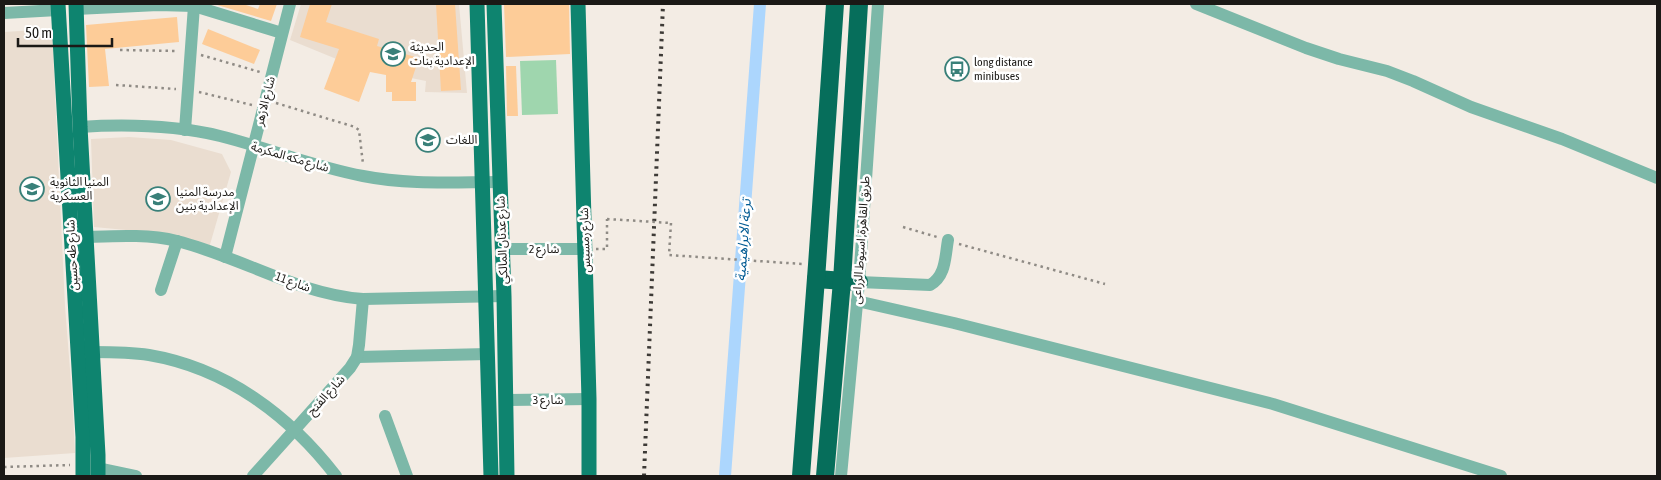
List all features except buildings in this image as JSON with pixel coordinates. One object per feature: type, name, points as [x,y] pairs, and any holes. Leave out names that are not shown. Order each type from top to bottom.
[{"type":"highway","points":[[801,476],[835,4]]},
{"type":"highway","name":"طريق القاهرة, اسيوط الزراعى","points":[[825,476],[850,282],[859,4]]},
{"type":"highway","points":[[816,279],[850,282]]},
{"type":"main road","name":"شارع عدنان المالكي","points":[[477,4],[491,476]]},
{"type":"main road","name":"شارع عدنان المالكي","points":[[494,4],[504,296],[507,476]]},
{"type":"main road","name":"شارع رمسيس","points":[[578,4],[589,399],[589,476]]},
{"type":"main road","name":"شارع طه حسين","points":[[76,6],[80,127],[98,472]]},
{"type":"main road","name":"شارع طه حسين","points":[[58,7],[83,437],[83,470]]},
{"type":"street","name":"شارع الازهر","points":[[225,257],[290,4]]},
{"type":"street","name":"طريق القاهرة, اسيوط الزراعى","points":[[841,476],[857,301],[850,282],[878,4]]},
{"type":"street","points":[[1196,4],[1306,48],[1386,71],[1413,81],[1472,107],[1657,178]]},
{"type":"street","points":[[76,6],[194,6],[282,33]]},
{"type":"street","points":[[185,130],[194,6]]},
{"type":"street","points":[[4,14],[58,7]]},
{"type":"street","name":"شارع مكه المكرمة","points":[[80,127],[150,126],[220,136],[321,166],[365,176],[419,182],[500,182]]},
{"type":"street","name":"شارع 11","points":[[86,237],[151,237],[177,241],[317,292],[346,298],[504,296]]},
{"type":"street","points":[[850,282],[930,285],[942,275],[948,240]]},
{"type":"street","points":[[161,290],[177,241]]},
{"type":"street","name":"شارع 2","points":[[502,249],[585,249]]},
{"type":"street","points":[[363,299],[357,357],[488,354]]},
{"type":"street","points":[[857,301],[954,323],[1273,404],[1501,476]]},
{"type":"street","points":[[92,352],[148,355],[175,361],[228,381],[252,395],[274,412],[294,430],[336,476]]},
{"type":"street","name":"شارع الفتح","points":[[254,476],[350,368],[357,357]]},
{"type":"street","name":"شارع 3","points":[[506,400],[589,399]]},
{"type":"street","points":[[385,416],[407,476]]},
{"type":"street","points":[[98,472],[136,476]]},
{"type":"path","points":[[265,100],[355,127],[359,130],[365,176]]},
{"type":"path","points":[[607,242],[607,219],[671,223],[669,255],[794,264]]},
{"type":"path","points":[[902,227],[1105,284]]},
{"type":"path","points":[[4,467],[83,470]]},
{"type":"shaded area","name":"الحديثة الإعدادية بنات","points":[[301,4],[459,4],[467,93],[425,92],[426,81],[356,67],[290,40]]},
{"type":"shaded area","name":"المنيا الثانوية العسكرية","points":[[52,29],[65,306],[75,453],[4,458],[4,32]]},
{"type":"shaded area","name":"مدرسة المنيا الإعدادية بنين","points":[[129,137],[171,140],[222,154],[231,172],[209,248],[158,233],[94,227],[91,139]]},
{"type":"green space","points":[[556,60],[558,114],[522,115],[520,61]]},
{"type":"waterway","name":"ترعة الابراهيمية","points":[[725,476],[760,4]]},
{"type":"railway","points":[[644,476],[663,4]]},
{"type":"place","name":"الحديثة الإعدادية بنات","points":[[393,54]]},
{"type":"place","name":"long distance minibuses","points":[[957,69]]},
{"type":"place","name":"اللغات","points":[[428,140]]},
{"type":"place","name":"المنيا الثانوية العسكرية","points":[[32,189]]},
{"type":"place","name":"مدرسة المنيا الإعدادية بنين","points":[[158,199]]}]
